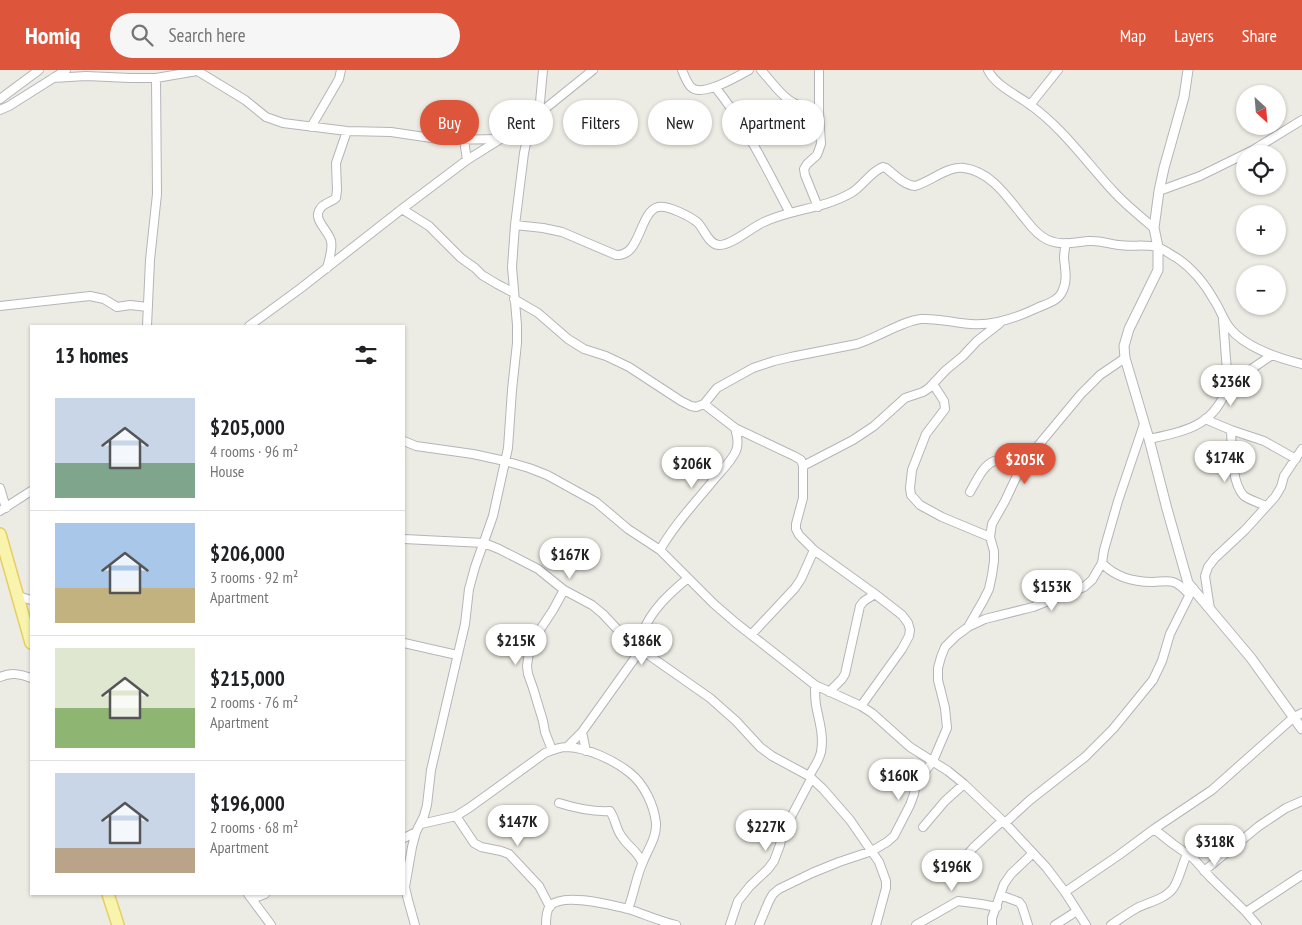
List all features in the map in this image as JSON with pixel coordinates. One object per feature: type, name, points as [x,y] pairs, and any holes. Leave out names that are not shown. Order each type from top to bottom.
[{"type":"main road","points":[[0,534],[30,639]]},
{"type":"main road","points":[[108,895],[118,925]]},
{"type":"street","points":[[0,99],[39,70]]},
{"type":"street","points":[[0,110],[66,70]]},
{"type":"street","points":[[53,78],[86,76],[156,78],[197,70],[274,121],[347,131],[391,132],[420,138]]},
{"type":"street","points":[[311,127],[342,70]]},
{"type":"street","points":[[540,100],[543,70]]},
{"type":"street","points":[[553,102],[593,70]]},
{"type":"street","points":[[682,70],[691,88],[704,91],[749,70]]},
{"type":"street","points":[[761,70],[781,95],[789,100]]},
{"type":"street","points":[[819,70],[819,100]]},
{"type":"street","points":[[988,70],[997,83],[1030,105],[1061,130],[1115,194],[1154,228]]},
{"type":"street","points":[[1030,105],[1058,70]]},
{"type":"street","points":[[960,863],[973,848],[1085,757],[1148,687],[1158,671],[1170,634],[1191,591],[1149,439],[1124,358],[1124,346],[1129,329],[1158,270],[1158,247],[1154,228],[1159,191],[1184,97],[1188,70]]},
{"type":"street","points":[[147,325],[150,260],[157,194],[156,78]]},
{"type":"street","points":[[715,87],[727,101],[743,126],[790,213]]},
{"type":"street","points":[[1159,191],[1209,172],[1253,150],[1302,120]]},
{"type":"street","points":[[327,268],[332,245],[330,238],[320,223],[318,214],[320,208],[336,198],[336,163],[347,131]]},
{"type":"street","points":[[465,145],[467,160]]},
{"type":"street","points":[[250,325],[327,268],[402,208],[491,145]]},
{"type":"street","points":[[415,925],[405,885],[416,832],[427,806],[431,770],[465,624],[469,589],[493,516],[510,428],[517,343],[512,267],[515,224],[526,145]]},
{"type":"street","points":[[818,207],[804,169],[818,155],[821,145]]},
{"type":"street","points":[[515,224],[562,232],[620,256],[628,252],[653,209],[667,206],[695,220],[708,238],[719,246],[734,240],[763,222],[790,213],[818,207],[852,193],[873,173],[883,167],[910,186],[915,186],[952,169],[962,167],[977,171],[988,177],[999,187],[1034,230],[1048,240],[1066,243],[1091,241],[1158,247],[1178,259],[1200,279],[1236,335],[1249,344],[1272,355],[1302,364]]},
{"type":"street","points":[[402,208],[429,226],[460,258],[538,313],[568,339],[584,348],[629,367],[657,386],[696,407],[704,404],[717,388],[753,368],[774,361],[857,344],[920,319],[983,324],[1002,322],[1054,301],[1060,296],[1065,284],[1064,256],[1066,243]]},
{"type":"street","points":[[0,306],[90,296],[108,300],[117,307],[130,305],[148,307]]},
{"type":"street","points":[[1223,317],[1228,385],[1225,395]]},
{"type":"street","points":[[803,466],[853,440],[874,426],[905,398],[923,392],[964,356],[977,341],[1002,322]]},
{"type":"street","points":[[1149,439],[1178,432],[1194,426],[1205,419],[1216,410],[1225,395],[1238,380],[1272,355]]},
{"type":"street","points":[[968,627],[989,589],[994,561],[994,551],[990,537],[992,524],[1022,465],[1081,394],[1100,376],[1124,358]]},
{"type":"street","points":[[933,384],[944,401],[945,409],[926,434],[912,470],[911,495],[920,505],[942,517],[990,537]]},
{"type":"street","points":[[704,404],[735,428],[801,460],[803,466],[803,498],[796,524],[799,536],[814,550],[902,615],[908,623],[909,636],[902,649],[861,706]]},
{"type":"street","points":[[1205,419],[1264,441],[1296,459]]},
{"type":"street","points":[[759,925],[769,901],[779,889],[838,862],[872,851],[894,836],[910,805],[916,783],[933,761],[947,728],[945,708],[938,680],[938,668],[945,647],[968,627],[985,619],[1033,608],[1084,587],[1092,580],[1102,563],[1108,534],[1144,424]]},
{"type":"street","points":[[660,550],[675,526],[723,470],[736,450],[738,439],[735,428]]},
{"type":"street","points":[[1231,430],[1235,479],[1238,488],[1244,496],[1266,506]]},
{"type":"street","points":[[405,441],[416,446],[473,454],[505,461],[547,475],[596,502],[628,529],[660,550],[720,609],[815,685],[872,713],[910,747],[948,771],[964,784],[1033,853],[1065,892],[1086,925]]},
{"type":"street","points":[[1210,609],[1206,576],[1208,567],[1214,558],[1245,530],[1274,497],[1281,487],[1284,476],[1302,449]]},
{"type":"street","points":[[970,492],[983,470],[992,461],[1001,459],[1022,465]]},
{"type":"street","points":[[0,488],[3,509],[30,492]]},
{"type":"street","points":[[405,539],[484,543],[538,569],[564,590],[597,608],[616,628],[640,648],[710,698],[736,721],[760,747],[810,778],[823,789],[850,820],[879,862],[886,881],[886,888],[876,925]]},
{"type":"street","points":[[751,635],[795,588],[814,550]]},
{"type":"street","points":[[1102,563],[1113,573],[1130,580],[1173,582],[1191,591],[1210,609],[1298,715],[1302,730]]},
{"type":"street","points":[[567,747],[582,732],[631,663],[640,648],[643,631],[660,604],[688,578]]},
{"type":"street","points":[[552,750],[545,732],[527,666],[530,645],[564,590]]},
{"type":"street","points":[[829,692],[845,674],[860,606],[875,594]]},
{"type":"street","points":[[18,596],[30,600]]},
{"type":"street","points":[[405,643],[457,655]]},
{"type":"street","points":[[0,677],[18,674],[30,678]]},
{"type":"street","points":[[730,925],[738,901],[774,861],[782,834],[810,778],[820,753],[822,733],[816,704],[815,685]]},
{"type":"street","points":[[1065,892],[1212,790],[1298,715]]},
{"type":"street","points":[[582,732],[586,751]]},
{"type":"street","points":[[421,824],[456,816],[545,753],[558,748],[567,747],[586,751],[614,762],[640,783],[648,798],[656,823],[655,834],[642,862],[628,909]]},
{"type":"street","points":[[923,827],[945,801],[964,784]]},
{"type":"street","points":[[1204,870],[1259,826],[1286,808],[1301,801]]},
{"type":"street","points":[[559,803],[599,812],[610,811],[621,836],[638,854],[642,862]]},
{"type":"street","points":[[456,816],[474,843],[481,847],[509,854],[539,886],[550,906]]},
{"type":"street","points":[[1154,829],[1193,858],[1257,925]]},
{"type":"street","points":[[405,838],[416,832]]},
{"type":"street","points":[[879,862],[887,842]]},
{"type":"street","points":[[992,925],[992,918],[1004,884],[1011,874],[1033,853]]},
{"type":"street","points":[[1111,925],[1137,908],[1170,892],[1178,879],[1187,854]]},
{"type":"street","points":[[1246,912],[1302,875]]},
{"type":"street","points":[[1000,895],[1019,902],[1028,925]]},
{"type":"street","points":[[250,897],[271,925]]},
{"type":"street","points":[[546,925],[547,911],[550,906],[558,901],[585,900],[628,909],[676,925]]},
{"type":"street","points":[[916,925],[958,901],[997,907]]},
{"type":"street","points":[[1055,925],[1077,911]]}]
